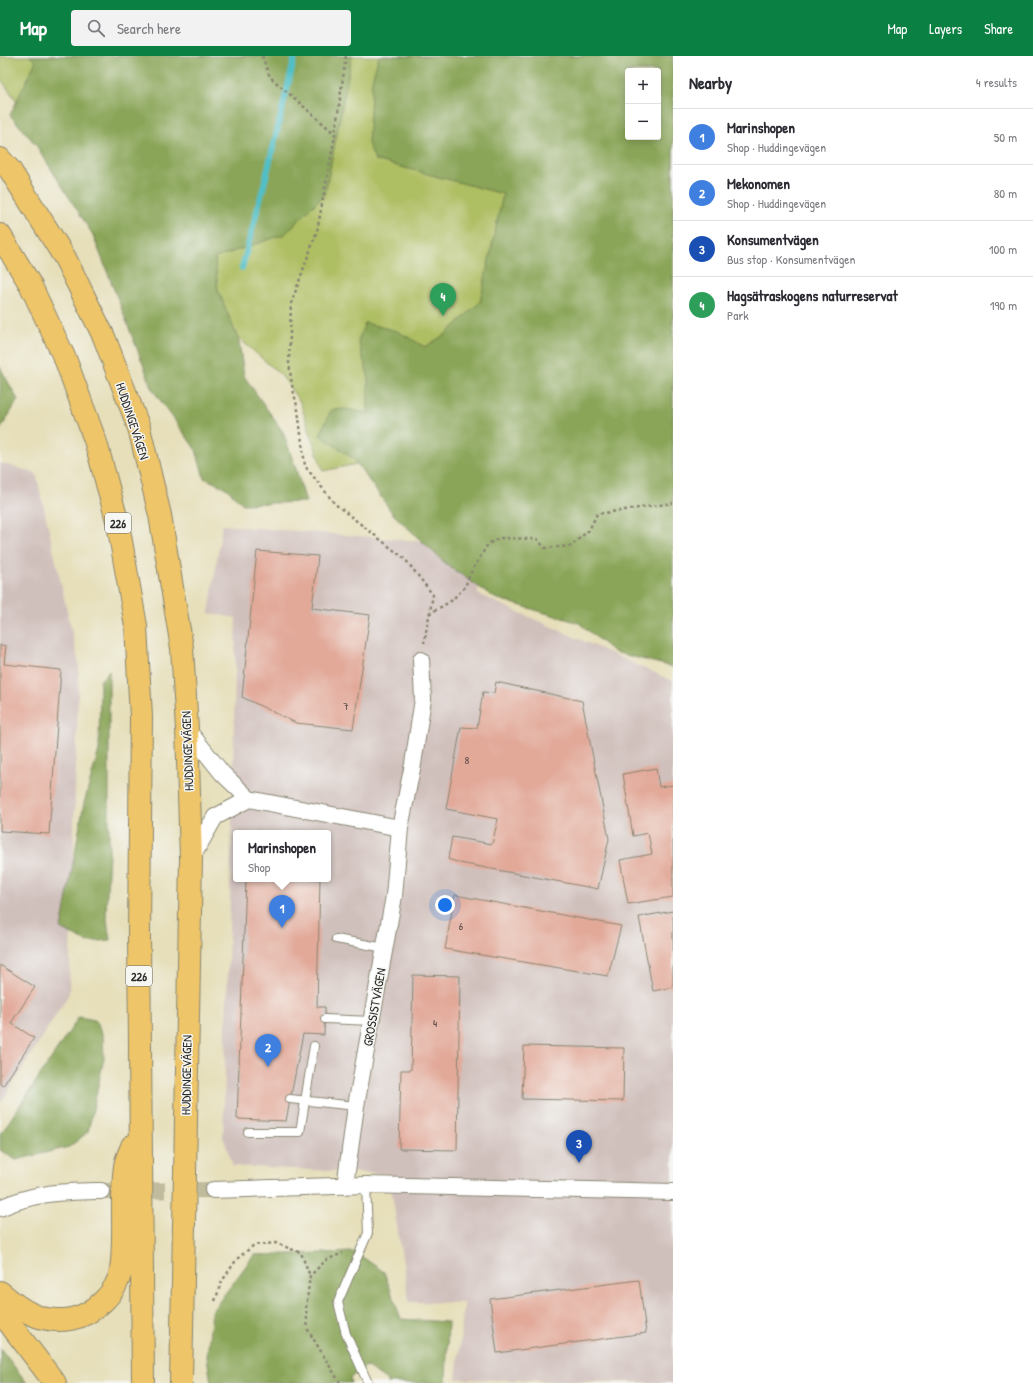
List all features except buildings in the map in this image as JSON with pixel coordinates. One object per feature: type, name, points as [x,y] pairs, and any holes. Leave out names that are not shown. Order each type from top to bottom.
[{"type":"main road","name":"HUDDINGEVÄGEN","points":[[0,159],[10,170],[64,258],[104,337],[139,428],[160,515],[182,648],[187,729],[191,858],[181,1383]]},
{"type":"main road","name":"226","points":[[0,235],[30,284],[66,361],[96,443],[118,524],[136,626],[141,717],[140,1118],[143,1383]]},
{"type":"main road","points":[[0,1292],[28,1314],[42,1319],[59,1321],[77,1318],[90,1312],[113,1289],[121,1271],[125,1166],[140,1118]]},
{"type":"main road","points":[[0,1311],[55,1383]]},
{"type":"street","name":"GROSSISTVÄGEN","points":[[345,1186],[356,1106],[394,896],[400,828],[413,764],[423,699],[421,660]]},
{"type":"street","points":[[187,729],[222,773],[249,799],[400,828]]},
{"type":"street","points":[[191,858],[215,817],[249,799]]},
{"type":"street","points":[[213,1190],[366,1185],[673,1192]]},
{"type":"street","points":[[0,1208],[30,1197],[54,1192],[101,1191]]},
{"type":"lane","points":[[336,939],[385,948]]},
{"type":"lane","points":[[325,1019],[372,1021]]},
{"type":"lane","points":[[248,1132],[300,1132],[314,1046]]},
{"type":"lane","points":[[290,1099],[356,1106]]},
{"type":"lane","points":[[366,1185],[368,1233],[338,1302],[346,1334],[368,1383]]},
{"type":"path","points":[[262,56],[270,77],[335,134]]},
{"type":"path","points":[[346,56],[335,134],[317,232],[291,304],[289,363],[298,410],[306,466],[335,504],[405,560],[433,595],[428,614],[421,660]]},
{"type":"path","points":[[428,614],[451,601],[465,587],[470,574],[488,544],[500,538],[537,539],[545,548],[571,546],[589,530],[597,514],[673,503]]},
{"type":"path","points":[[215,1301],[222,1282],[237,1259],[254,1246],[276,1243],[301,1253],[310,1276]]},
{"type":"shaded area","points":[[0,463],[36,473],[79,664],[69,994],[0,1104]]},
{"type":"shaded area","points":[[222,525],[481,546],[478,594],[673,681],[673,1383],[456,1379],[464,1303],[409,1302],[389,1174],[233,1166],[223,1137],[232,826],[236,618],[209,613]]},
{"type":"green space","points":[[0,56],[673,56],[673,506],[391,457],[323,471],[300,402],[281,375],[102,219],[0,78]]},
{"type":"green space","points":[[29,56],[352,56],[325,194],[285,234],[215,258],[218,290],[239,341],[244,376],[283,432],[306,502],[243,504],[226,488],[204,478],[196,450],[153,390],[93,235],[36,145],[10,115],[36,61]]},
{"type":"green space","points":[[379,56],[673,56],[673,667],[614,652],[579,623],[495,598],[447,565],[393,514],[353,458],[320,435],[331,410],[345,409],[368,413],[368,375],[358,341],[365,323],[397,331],[425,347],[446,334],[480,302],[503,194],[375,160],[368,143],[372,80]]},
{"type":"green space","points":[[0,367],[18,400],[0,430]]},
{"type":"green space","points":[[109,671],[109,853],[106,912],[110,940],[87,942],[61,929],[84,803],[99,750],[100,681]]},
{"type":"green space","points":[[79,1017],[95,1020],[103,1035],[104,1058],[88,1132],[69,1147],[16,1160],[0,1150],[0,1135]]},
{"type":"green space","points":[[355,1252],[384,1272],[401,1319],[448,1322],[446,1383],[387,1383],[387,1380],[366,1366],[350,1378],[351,1383],[211,1383],[207,1357],[212,1311],[254,1255]]},
{"type":"green space","points":[[0,1348],[27,1383],[0,1383]]},
{"type":"waterway","points":[[242,268],[266,177],[295,56]]},
{"type":"tunnel","points":[[101,1191],[213,1190]]},
{"type":"place","name":"Hagsätraskogens naturreservat","points":[[443,316]]},
{"type":"place","name":"Marinshopen","points":[[282,928]]},
{"type":"place","name":"Mekonomen","points":[[268,1067]]},
{"type":"place","name":"Konsumentvägen","points":[[579,1163]]}]
